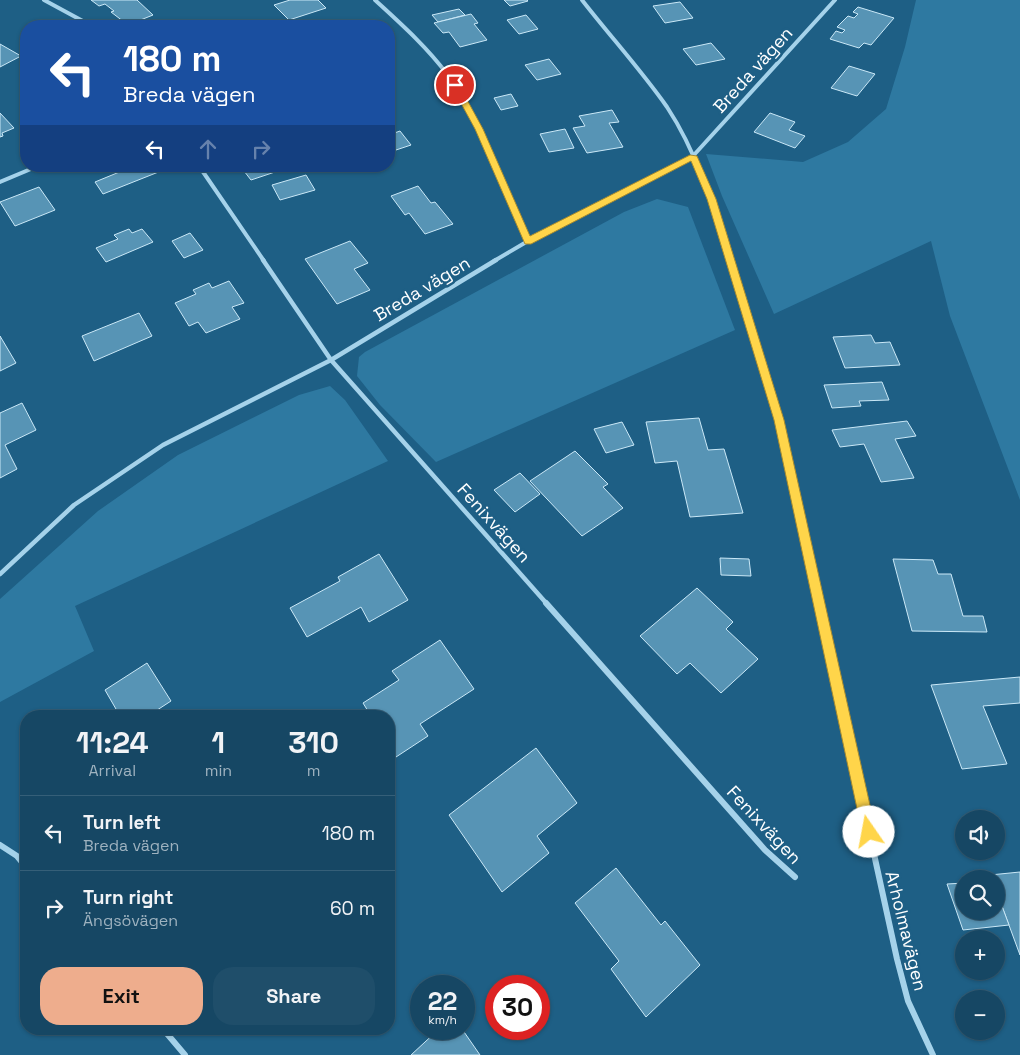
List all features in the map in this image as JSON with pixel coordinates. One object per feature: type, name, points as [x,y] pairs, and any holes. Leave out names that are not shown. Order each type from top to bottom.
[{"type":"street","points":[[44,0],[81,20]]},
{"type":"street","points":[[375,0],[424,48],[455,85],[479,129],[528,241]]},
{"type":"street","name":"Arholmavägen","points":[[582,0],[667,108],[693,156],[712,199],[779,420],[897,959],[908,1001],[933,1055]]},
{"type":"street","name":"Breda vägen","points":[[0,574],[74,505],[163,444],[331,360],[528,241],[693,156],[835,0]]},
{"type":"street","points":[[0,182],[24,172]]},
{"type":"street","name":"Fenixvägen","points":[[203,172],[331,360],[765,850],[795,877]]},
{"type":"street","points":[[0,845],[20,860]]},
{"type":"street","points":[[168,1035],[185,1055]]},
{"type":"shaded area","points":[[916,0],[1020,0],[1020,500],[950,316],[931,241],[774,314],[722,196],[706,154],[803,162],[848,142],[886,109],[905,47]]},
{"type":"shaded area","points":[[657,199],[688,207],[735,330],[436,462],[380,405],[357,376],[359,357],[365,352],[624,212]]},
{"type":"shaded area","points":[[330,386],[345,400],[388,461],[75,606],[94,651],[0,702],[0,599],[98,511],[178,455],[299,395]]},
{"type":"building","points":[[91,0],[137,0],[153,15],[140,20],[121,20],[111,12],[114,11],[105,4],[99,6]]},
{"type":"building","points":[[290,0],[318,0],[326,8],[289,20],[274,5]]},
{"type":"building","points":[[504,0],[527,0],[528,1],[510,6]]},
{"type":"building","points":[[680,2],[693,18],[665,23],[653,6]]},
{"type":"building","points":[[858,7],[894,18],[871,45],[864,43],[859,48],[830,39],[836,31],[842,33],[845,30],[837,27],[848,16],[854,18],[858,14],[853,12]]},
{"type":"building","points":[[459,9],[465,15],[438,22],[432,15]]},
{"type":"building","points":[[471,14],[478,23],[474,24],[487,40],[460,47],[449,32],[443,33],[434,23]]},
{"type":"building","points":[[526,15],[538,29],[519,34],[507,20]]},
{"type":"building","points":[[711,43],[725,59],[696,65],[683,49]]},
{"type":"building","points":[[0,44],[20,55],[20,57],[0,67]]},
{"type":"building","points":[[549,59],[561,74],[537,80],[525,65]]},
{"type":"building","points":[[849,66],[875,74],[857,96],[831,88]]},
{"type":"building","points":[[511,94],[518,106],[501,110],[494,98]]},
{"type":"building","points":[[612,110],[619,122],[609,123],[623,147],[587,153],[573,128],[585,126],[579,116]]},
{"type":"building","points":[[0,113],[14,128],[2,133],[3,136],[0,137]]},
{"type":"building","points":[[770,113],[795,122],[789,130],[805,136],[795,148],[754,132]]},
{"type":"building","points":[[565,129],[574,148],[549,152],[540,134]]},
{"type":"building","points":[[400,131],[411,145],[395,150],[395,133]]},
{"type":"building","points":[[119,172],[158,172],[103,194],[95,182]]},
{"type":"building","points":[[245,172],[275,172],[251,180]]},
{"type":"building","points":[[306,175],[315,190],[280,200],[272,185]]},
{"type":"building","points":[[418,186],[431,203],[435,202],[453,224],[425,234],[409,213],[405,215],[391,196]]},
{"type":"building","points":[[39,187],[55,210],[15,226],[0,202]]},
{"type":"building","points":[[129,229],[132,233],[142,229],[153,242],[106,262],[96,248],[118,239],[114,235]]},
{"type":"building","points":[[190,233],[203,250],[184,258],[172,241]]},
{"type":"building","points":[[350,241],[368,263],[354,269],[370,290],[337,304],[305,259]]},
{"type":"building","points":[[229,281],[244,303],[232,307],[240,319],[206,333],[198,322],[189,326],[175,303],[196,294],[193,290],[209,283],[212,288]]},
{"type":"building","points":[[139,313],[152,336],[94,361],[82,336]]},
{"type":"building","points":[[871,335],[875,343],[890,342],[900,365],[845,368],[833,337]]},
{"type":"building","points":[[0,336],[16,363],[0,371]]},
{"type":"building","points":[[882,382],[889,400],[859,401],[861,406],[832,408],[824,385]]},
{"type":"building","points":[[22,403],[36,430],[5,445],[17,469],[0,478],[0,413]]},
{"type":"building","points":[[699,418],[708,450],[724,449],[743,513],[690,517],[677,461],[655,463],[646,422]]},
{"type":"building","points":[[907,421],[916,436],[895,439],[914,478],[881,482],[864,444],[840,447],[832,430]]},
{"type":"building","points":[[622,422],[634,445],[606,453],[594,429]]},
{"type":"building","points":[[575,451],[608,484],[603,487],[623,508],[582,536],[530,481]]},
{"type":"building","points":[[520,473],[540,494],[515,512],[494,490]]},
{"type":"building","points":[[379,554],[408,600],[369,622],[361,607],[307,637],[290,608],[340,581],[338,577]]},
{"type":"building","points":[[720,558],[749,559],[751,576],[721,575]]},
{"type":"building","points":[[893,559],[933,560],[938,574],[951,574],[963,616],[983,616],[987,632],[912,631]]},
{"type":"building","points":[[697,588],[733,622],[726,629],[758,659],[721,693],[690,663],[677,674],[640,636]]},
{"type":"building","points":[[440,640],[474,689],[420,724],[428,736],[396,757],[395,710],[367,710],[363,703],[399,680],[392,671]]},
{"type":"building","points":[[147,663],[171,701],[157,710],[117,710],[105,690]]},
{"type":"building","points":[[1020,677],[1020,703],[983,706],[1007,764],[962,769],[931,685]]},
{"type":"building","points":[[536,748],[577,803],[537,836],[549,853],[502,892],[449,815]]},
{"type":"building","points":[[616,868],[661,925],[665,921],[700,965],[646,1017],[611,969],[619,961],[575,903]]},
{"type":"building","points":[[1020,872],[1020,955],[1005,914],[1005,874]]},
{"type":"building","points":[[947,884],[955,884],[955,907]]},
{"type":"building","points":[[1005,914],[1009,925],[963,930],[960,920],[1005,920]]},
{"type":"building","points":[[427,1040],[470,1040],[480,1055],[411,1055]]},
{"type":"route","points":[[455,85],[479,129],[528,241],[693,156],[712,199],[779,420],[869,832]]}]
